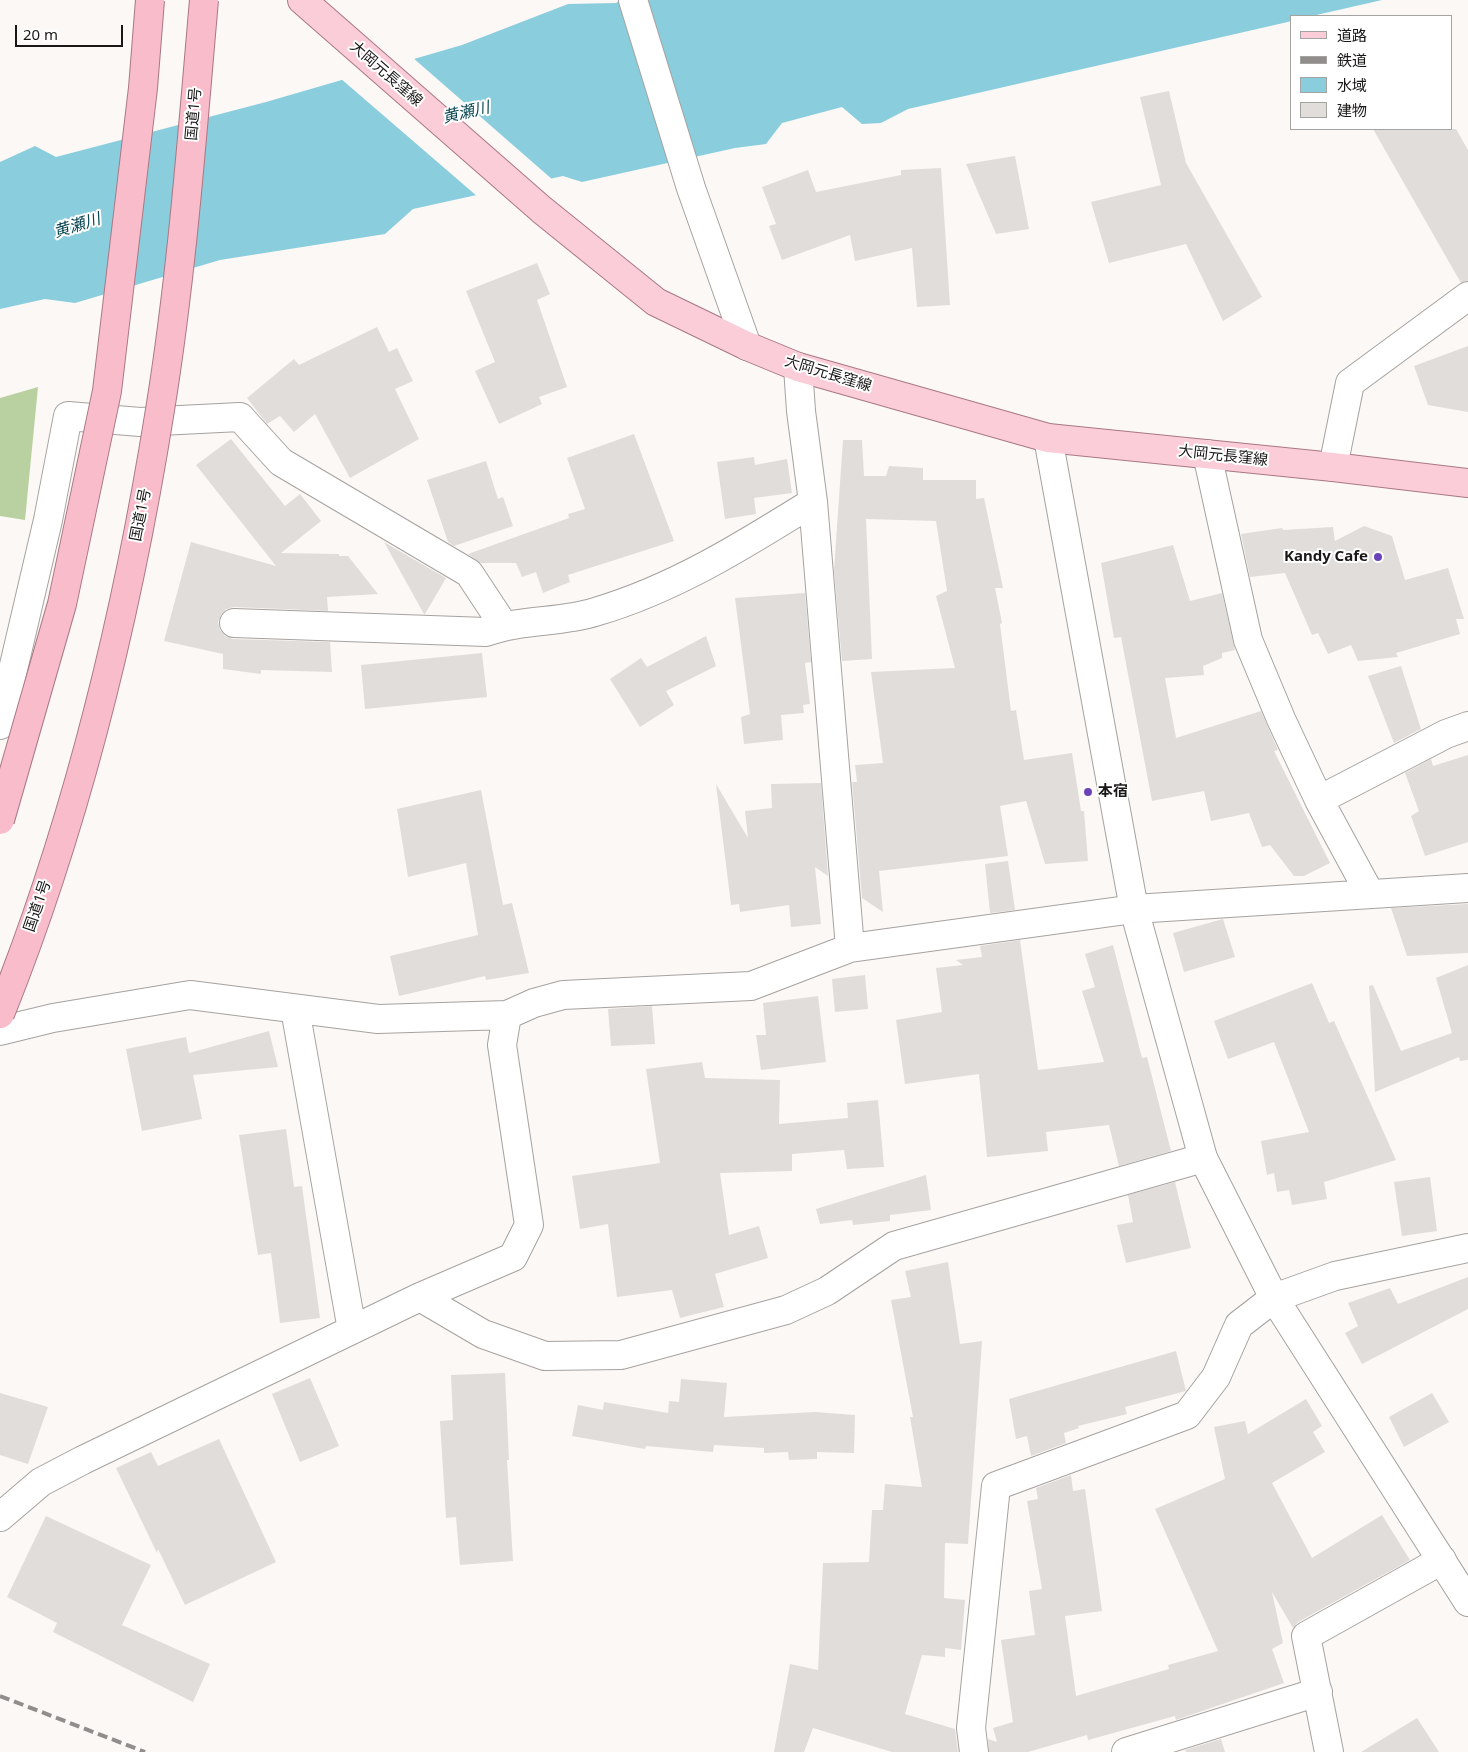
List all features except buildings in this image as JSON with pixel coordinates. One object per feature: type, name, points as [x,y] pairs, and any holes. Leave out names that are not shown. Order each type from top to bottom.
[{"type":"highway","points":[[0,820],[62,604],[108,391],[144,88],[150,0]]},
{"type":"highway","name":"国道1号","points":[[0,1014],[37,913],[85,763],[123,606],[160,408],[179,266],[204,0]]},
{"type":"main road","name":"大岡元長窪線","points":[[302,0],[542,210],[656,302],[747,346],[798,367],[1048,438],[1333,467],[1468,483]]},
{"type":"street","points":[[633,0],[691,188],[747,346]]},
{"type":"street","points":[[1333,467],[1350,383],[1468,296]]},
{"type":"street","points":[[798,367],[801,411],[813,502],[850,948]]},
{"type":"street","points":[[0,724],[48,520],[68,416],[140,422],[240,417],[281,462],[469,573],[504,626]]},
{"type":"street","points":[[1048,438],[1134,909],[1203,1158],[1274,1298],[1468,1602]]},
{"type":"street","points":[[1206,454],[1248,640],[1280,719],[1319,800],[1370,894]]},
{"type":"street","points":[[234,623],[486,632],[504,626],[594,613],[646,595],[733,552],[813,502]]},
{"type":"street","points":[[1319,800],[1446,734],[1468,726]]},
{"type":"street","points":[[0,1031],[54,1018],[190,996],[378,1019],[507,1015],[534,1003],[563,995],[751,986],[850,948],[1134,909],[1468,888]]},
{"type":"street","points":[[295,1009],[352,1330]]},
{"type":"street","points":[[0,1517],[41,1482],[83,1460],[420,1297],[513,1257],[529,1225],[502,1045],[507,1015]]},
{"type":"street","points":[[420,1297],[483,1334],[545,1356],[620,1355],[786,1310],[827,1291],[894,1246],[1203,1158]]},
{"type":"street","points":[[974,1752],[970,1728],[996,1486],[1187,1415],[1216,1378],[1239,1325],[1274,1298],[1335,1276],[1468,1248]]},
{"type":"street","points":[[1329,1752],[1306,1636],[1442,1560]]},
{"type":"street","points":[[1126,1752],[1318,1692]]},
{"type":"green space","points":[[38,387],[25,520],[0,516],[0,398]]},
{"type":"water","name":"黄瀬川","points":[[620,0],[1382,0],[1316,15],[1290,15],[1290,21],[908,109],[881,123],[862,124],[842,107],[782,123],[766,144],[735,148],[582,182],[563,176],[413,209],[385,234],[220,260],[75,303],[45,299],[0,309],[0,162],[35,146],[56,157],[266,102],[462,45],[568,4],[616,3]]},
{"type":"pier","points":[[412,57],[553,180],[478,197],[340,78]]},
{"type":"railway","points":[[0,1696],[145,1752]]},
{"type":"place","name":"Kandy Cafe","points":[[1378,557]]},
{"type":"place","name":"本宿","points":[[1088,792]]}]
